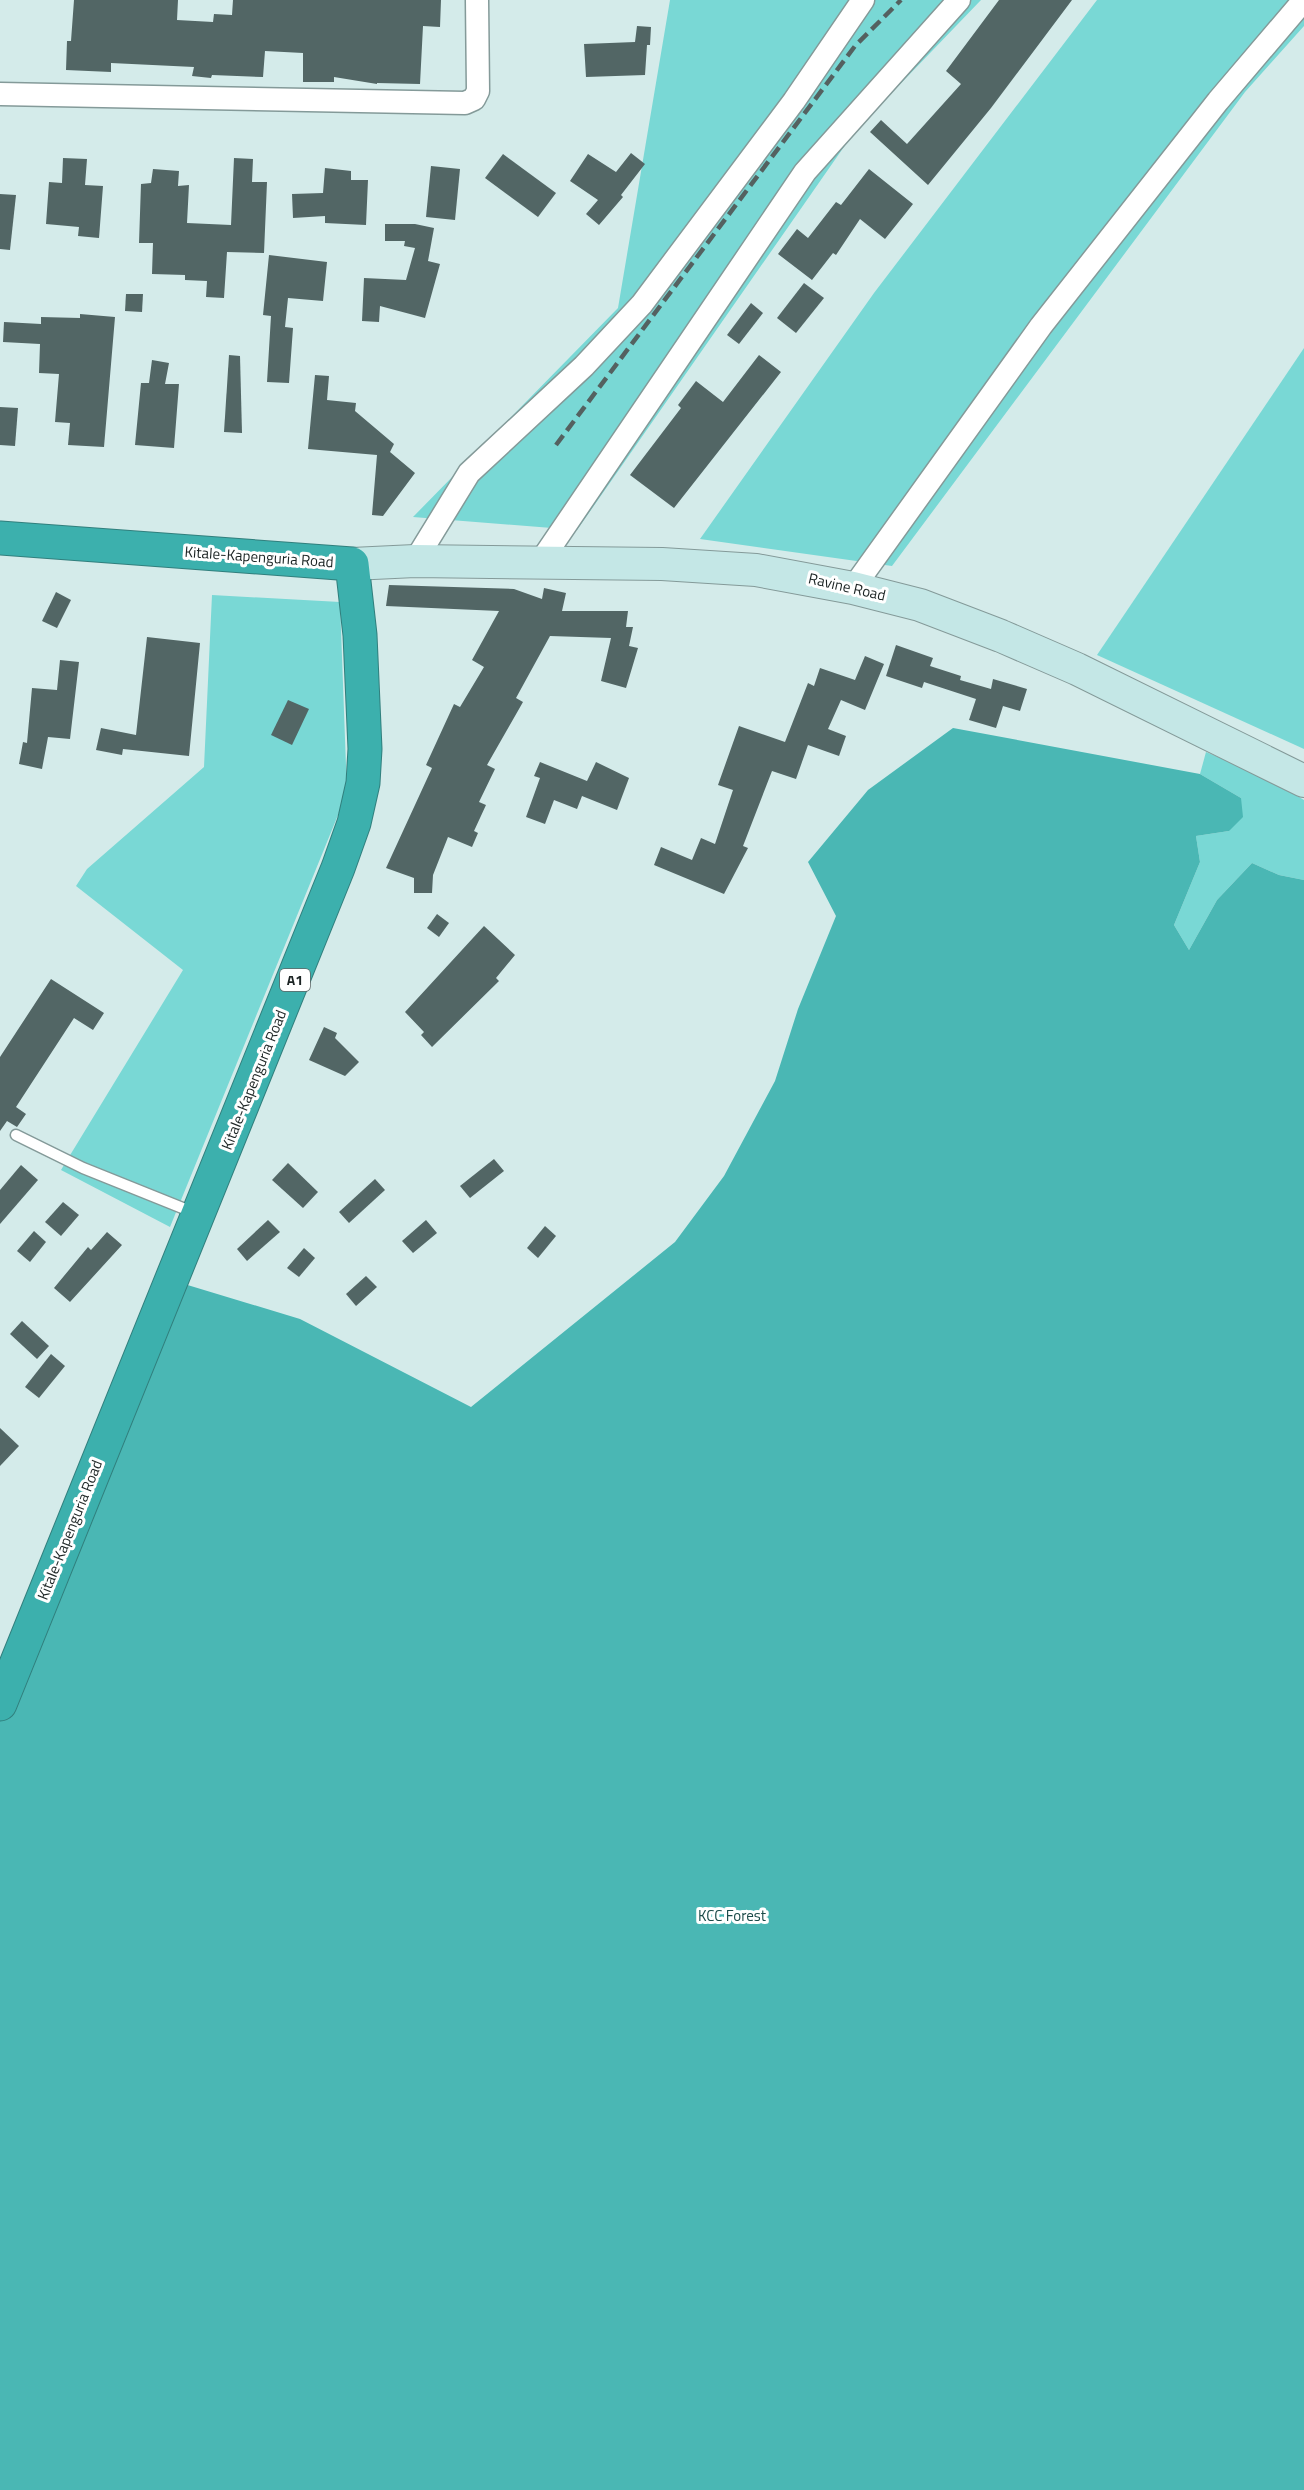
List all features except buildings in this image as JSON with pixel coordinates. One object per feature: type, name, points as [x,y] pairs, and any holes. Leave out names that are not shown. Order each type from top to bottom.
[{"type":"highway","name":"Kitale-Kapenguria Road","points":[[0,538],[352,564],[360,635],[365,749],[363,783],[354,823],[297,974],[0,1704]]},
{"type":"street","points":[[0,94],[465,103],[474,99],[478,91],[477,0]]},
{"type":"street","points":[[415,561],[469,474],[584,366],[642,304],[794,101],[863,0]]},
{"type":"street","points":[[539,564],[805,172],[959,0]]},
{"type":"street","points":[[853,588],[1041,326],[1218,101],[1304,0]]},
{"type":"street","name":"Ravine Road","points":[[352,564],[415,561],[662,564],[718,567],[802,577],[853,588],[920,604],[1001,636],[1077,669],[1304,781]]},
{"type":"lane","points":[[16,1135],[83,1168],[198,1214]]},
{"type":"shaded area","points":[[670,0],[981,0],[855,131],[577,530],[413,517],[618,308]]},
{"type":"shaded area","points":[[1097,0],[1304,0],[1304,26],[1245,92],[892,566],[700,539],[874,293]]},
{"type":"shaded area","points":[[1304,348],[1304,749],[1097,655]]},
{"type":"shaded area","points":[[212,595],[340,602],[347,793],[170,1227],[61,1170],[183,970],[76,886],[87,869],[204,767]]},
{"type":"shaded area","points":[[1206,752],[1266,777],[1304,800],[1304,880],[1279,875],[1252,863],[1217,900],[1189,950],[1174,925],[1200,862],[1196,836],[1229,831],[1241,798],[1200,774]]},
{"type":"green space","name":"KCC Forest","points":[[953,728],[1200,774],[1241,798],[1243,817],[1229,831],[1196,836],[1200,862],[1174,925],[1189,950],[1217,900],[1252,863],[1279,875],[1304,880],[1304,2490],[0,2490],[0,1711],[171,1280],[300,1319],[471,1407],[675,1242],[724,1176],[775,1081],[798,1009],[836,916],[808,862],[868,790]]},
{"type":"railway","points":[[556,445],[855,46],[901,0]]}]
